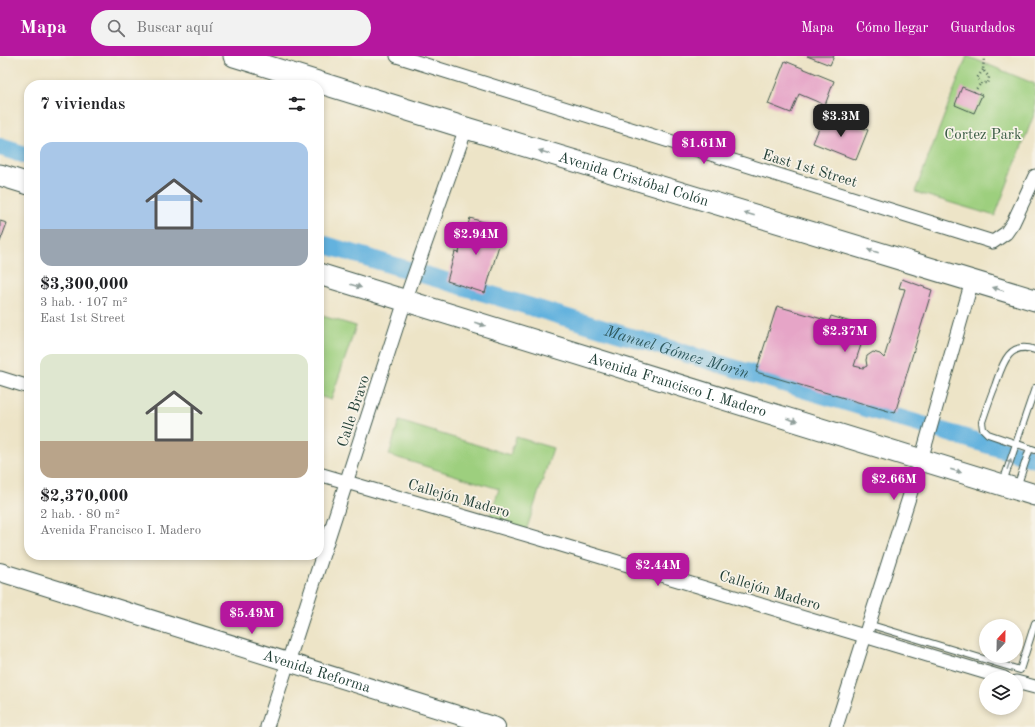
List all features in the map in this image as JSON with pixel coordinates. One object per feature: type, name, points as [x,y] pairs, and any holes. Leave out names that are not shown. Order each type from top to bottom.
[{"type":"main road","name":"Avenida Cristóbal Colón","points":[[234,56],[311,80]]},
{"type":"main road","name":"Avenida Cristóbal Colón","points":[[324,84],[1035,300]]},
{"type":"main road","points":[[0,175],[24,182]]},
{"type":"main road","name":"Avenida Francisco I. Madero","points":[[324,276],[1018,489]]},
{"type":"main road","name":"Avenida Reforma","points":[[0,572],[496,727]]},
{"type":"street","name":"East 1st Street","points":[[397,56],[993,242],[1006,233],[1014,223],[1035,176]]},
{"type":"street","name":"Calle Bravo","points":[[324,552],[405,301],[466,128]]},
{"type":"street","points":[[836,727],[920,460],[972,281]]},
{"type":"street","points":[[0,378],[24,385]]},
{"type":"street","name":"Callejón Madero","points":[[324,475],[566,546],[866,630],[984,671]]},
{"type":"street","name":"Calle Bravo","points":[[268,727],[321,560]]},
{"type":"street","points":[[1023,684],[1035,687]]},
{"type":"lane","points":[[1018,489],[1033,449],[988,434],[983,429],[982,422],[1003,362],[1010,353],[1019,348],[1029,348],[1035,350]]},
{"type":"lane","points":[[1018,489],[1016,444],[1035,388]]},
{"type":"lane","points":[[866,630],[1020,670],[1035,624]]},
{"type":"path","points":[[981,83],[977,78],[982,70],[984,58]]},
{"type":"path","points":[[981,83],[988,83],[989,77],[982,70]]},
{"type":"path","points":[[974,92],[981,83]]},
{"type":"green space","name":"Cortez Park","points":[[967,56],[1035,84],[1035,112],[995,216],[915,192]]},
{"type":"green space","points":[[324,316],[356,326],[331,400],[324,398]]},
{"type":"green space","points":[[399,421],[510,455],[516,437],[553,448],[526,531],[489,519],[499,489],[389,455]]},
{"type":"building","points":[[807,56],[834,56],[830,65]]},
{"type":"building","points":[[785,61],[834,81],[825,105],[799,94],[791,113],[768,104]]},
{"type":"building","points":[[962,87],[982,95],[974,113],[955,105]]},
{"type":"building","points":[[838,118],[868,130],[856,160],[813,143],[823,119],[835,124]]},
{"type":"building","points":[[470,218],[504,228],[485,293],[447,281],[455,252],[459,253],[462,240],[467,241],[471,229],[467,228]]},
{"type":"building","points":[[0,221],[7,223],[0,242]]},
{"type":"building","points":[[902,279],[932,290],[895,413],[756,372],[777,306],[829,321],[831,316],[867,327],[854,366],[863,368],[867,366],[867,356],[873,352],[880,354],[884,358],[905,289],[899,288]]},
{"type":"waterway","name":"Manuel Gómez Morin","points":[[0,147],[24,154]]},
{"type":"waterway","name":"Manuel Gómez Morin","points":[[324,245],[1035,459]]}]
